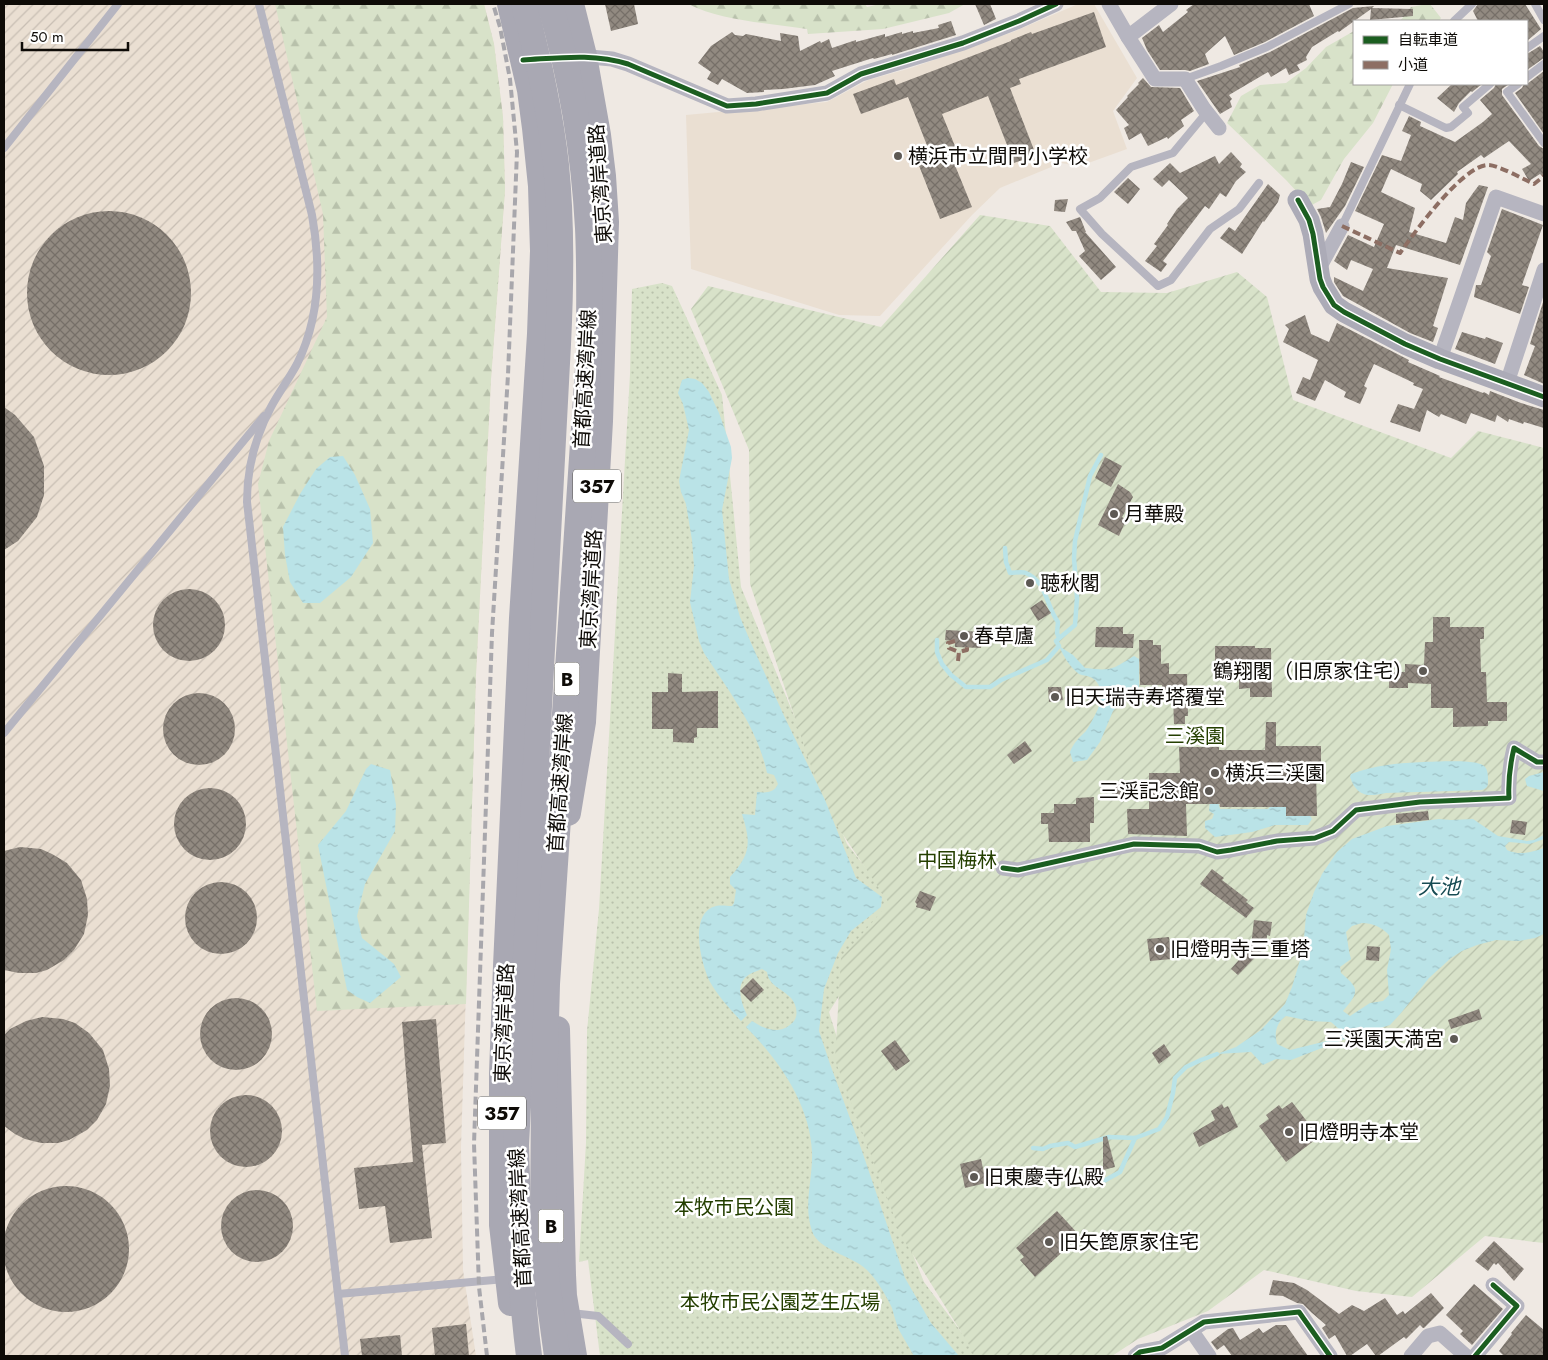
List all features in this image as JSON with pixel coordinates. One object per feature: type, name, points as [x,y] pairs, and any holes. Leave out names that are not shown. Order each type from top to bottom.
[{"type":"highway","name":"東京湾岸道路","points":[[510,4],[530,90],[541,186],[543,251],[540,334],[522,618],[502,1074],[502,1224],[518,1278],[518,1356]]},
{"type":"highway","name":"東京湾岸道路","points":[[510,870],[544,680],[565,250],[560,160],[544,66],[526,4]]},
{"type":"highway","name":"首都高速湾岸線","points":[[526,4],[549,113],[556,174],[561,260],[516,1145],[518,1230],[529,1356]]},
{"type":"highway","name":"東京湾岸道路","points":[[546,4],[558,48],[584,252],[584,353],[578,432],[558,875],[556,969],[564,1296],[574,1356]]},
{"type":"highway","name":"首都高速湾岸線","points":[[550,4],[567,71],[584,175],[588,229],[589,290],[589,353],[547,984],[543,1224],[547,1283],[557,1356]]},
{"type":"highway","name":"東京湾岸道路","points":[[558,875],[583,722],[601,401],[606,222],[598,134],[584,56],[571,4]]},
{"type":"highway","name":"B","points":[[544,1095],[550,1136],[551,1221],[559,1320],[565,1356]]},
{"type":"street","points":[[523,60],[584,56],[612,59],[727,106],[756,104],[827,93],[862,74],[963,44],[1056,4]]},
{"type":"street","points":[[1109,4],[1155,79],[1185,79],[1219,128]]},
{"type":"street","points":[[1128,37],[1171,4]]},
{"type":"street","points":[[1440,360],[1496,197],[1544,214]]},
{"type":"street","points":[[1298,200],[1309,220],[1322,287],[1334,305],[1405,344],[1440,360],[1544,396]]},
{"type":"street","points":[[1318,270],[1342,226]]},
{"type":"street","points":[[1507,383],[1544,270]]},
{"type":"street","points":[[1003,868],[1018,870],[1134,844],[1199,846],[1216,852],[1277,840],[1315,838],[1333,831],[1356,810],[1420,802],[1509,798],[1508,783],[1514,748],[1536,762],[1544,762]]},
{"type":"street","points":[[1475,1356],[1517,1306],[1493,1285]]},
{"type":"street","points":[[1135,1356],[1140,1352],[1162,1348],[1204,1322],[1299,1312],[1330,1356]]},
{"type":"street","points":[[1191,1330],[1209,1356]]},
{"type":"street","points":[[1410,1356],[1428,1336],[1440,1333],[1466,1356]]},
{"type":"lane","points":[[4,148],[118,4]]},
{"type":"lane","points":[[259,4],[312,215],[317,250],[316,295],[311,325],[297,364],[271,407],[260,432],[250,462],[247,484],[248,502],[345,1356]]},
{"type":"lane","points":[[1185,79],[1267,47],[1339,6],[1349,4]]},
{"type":"lane","points":[[1455,20],[1472,4]]},
{"type":"lane","points":[[1535,4],[1544,20]]},
{"type":"lane","points":[[1528,47],[1544,36]]},
{"type":"lane","points":[[1528,76],[1544,64]]},
{"type":"lane","points":[[1342,226],[1409,85]]},
{"type":"lane","points":[[1399,105],[1446,128],[1451,127],[1468,113],[1463,107],[1489,85]]},
{"type":"lane","points":[[1517,85],[1507,92],[1544,143]]},
{"type":"lane","points":[[1207,112],[1173,153],[1131,167],[1100,198],[1080,209],[1102,234],[1158,286],[1171,280],[1210,229],[1239,209],[1259,183]]},
{"type":"lane","points":[[4,733],[271,407]]},
{"type":"lane","points":[[535,1278],[553,1277],[563,1274]]},
{"type":"lane","points":[[338,1294],[518,1278]]},
{"type":"lane","points":[[567,1312],[598,1316],[628,1344]]},
{"type":"shaded area","points":[[4,4],[484,4],[494,44],[503,117],[505,190],[491,379],[476,674],[461,1148],[463,1270],[476,1356],[4,1356]]},
{"type":"shaded area","name":"横浜市立間門小学校","points":[[1078,4],[1094,4],[1137,78],[1113,111],[1127,149],[1080,166],[1061,163],[1000,188],[972,215],[880,316],[839,315],[691,269],[686,115],[827,102],[868,80],[911,68],[1013,32]]},
{"type":"green space","points":[[275,4],[484,4],[494,44],[503,117],[505,190],[491,379],[476,674],[466,1004],[317,1011],[258,484],[269,441],[327,317],[323,214]]},
{"type":"green space","points":[[688,4],[865,4],[867,7],[880,4],[965,4],[949,13],[883,29],[808,34],[807,29],[730,18],[701,10]]},
{"type":"green space","points":[[1430,4],[1441,18],[1440,20],[1401,20],[1411,7]]},
{"type":"green space","points":[[1353,32],[1353,85],[1392,85],[1373,123],[1344,159],[1321,200],[1310,206],[1227,123],[1241,96],[1260,85],[1286,83],[1306,68],[1326,47]]},
{"type":"green space","name":"三溪園","points":[[980,215],[1050,226],[1101,292],[1167,293],[1237,272],[1267,297],[1293,400],[1451,458],[1478,431],[1544,448],[1544,1243],[1485,1236],[1412,1297],[1356,1291],[1264,1270],[1208,1311],[1138,1339],[1112,1356],[976,1356],[902,1237],[835,1060],[841,958],[889,903],[825,808],[750,584],[749,450],[691,309],[708,286],[881,327]]},
{"type":"green space","name":"本牧市民公園","points":[[662,283],[672,286],[722,395],[741,587],[847,844],[896,906],[829,1012],[875,1160],[924,1282],[979,1356],[600,1356],[588,1260],[579,1262],[586,1143],[587,1031],[599,909],[630,374],[632,289]]},
{"type":"water","points":[[688,378],[702,383],[709,392],[731,447],[732,458],[722,510],[729,579],[740,617],[785,718],[825,800],[856,878],[882,897],[881,907],[851,931],[838,953],[824,989],[819,1031],[905,1278],[931,1323],[959,1356],[914,1356],[899,1330],[887,1298],[871,1274],[861,1265],[821,1243],[812,1231],[809,1221],[808,1202],[812,1152],[810,1134],[805,1117],[799,1100],[781,1068],[746,1027],[752,1021],[761,1026],[777,1030],[791,1025],[796,1018],[797,1012],[792,999],[770,981],[767,972],[762,969],[750,974],[742,982],[740,988],[741,999],[747,1015],[741,1021],[713,987],[703,964],[699,940],[699,928],[702,918],[707,911],[716,906],[732,906],[734,903],[736,890],[730,884],[730,877],[742,862],[748,841],[742,814],[755,815],[757,792],[769,792],[778,784],[774,775],[767,773],[763,757],[750,726],[733,696],[704,653],[699,641],[690,602],[694,566],[692,540],[686,504],[679,481],[689,430],[683,404],[678,393],[682,380]]},
{"type":"water","points":[[343,456],[355,475],[370,509],[373,543],[351,577],[320,603],[303,603],[290,582],[285,555],[283,527],[300,494],[316,469],[330,457]]},
{"type":"water","points":[[1059,646],[1073,655],[1085,668],[1106,669],[1116,667],[1134,656],[1139,659],[1139,688],[1123,699],[1113,711],[1100,742],[1087,760],[1073,762],[1070,752],[1086,731],[1097,711],[1101,697],[1100,687],[1094,679],[1079,674],[1072,668]]},
{"type":"water","points":[[1446,761],[1480,764],[1487,771],[1487,786],[1482,790],[1369,795],[1360,792],[1350,777],[1351,774],[1378,767]]},
{"type":"water","points":[[371,764],[390,770],[396,805],[395,831],[365,884],[357,916],[362,938],[394,964],[401,977],[370,1003],[347,990],[318,845],[346,811],[366,769]]},
{"type":"water","points":[[1544,772],[1544,791],[1527,786],[1525,779]]},
{"type":"water","points":[[1216,796],[1220,809],[1268,809],[1273,804],[1307,811],[1312,819],[1308,825],[1275,825],[1252,832],[1215,837],[1205,828],[1205,821],[1212,819],[1214,814],[1209,811],[1210,800]]},
{"type":"water","name":"大池","points":[[1439,819],[1473,819],[1498,836],[1527,841],[1544,835],[1544,839],[1530,844],[1509,842],[1505,846],[1507,850],[1521,853],[1544,848],[1544,934],[1519,941],[1496,940],[1462,951],[1451,958],[1429,978],[1390,1025],[1345,1039],[1291,1060],[1276,1059],[1263,1065],[1251,1052],[1217,1054],[1236,1047],[1261,1030],[1285,1004],[1303,950],[1306,915],[1322,874],[1337,852],[1352,839],[1387,826]],"holes":[[[1362,923],[1377,926],[1389,935],[1391,949],[1387,970],[1389,995],[1383,1001],[1370,1003],[1350,1016],[1343,1011],[1352,999],[1355,988],[1341,973],[1340,967],[1351,959],[1346,932],[1352,926]],[[1286,1016],[1310,1021],[1331,1022],[1339,1029],[1340,1036],[1335,1039],[1290,1050],[1277,1044],[1276,1040],[1278,1025]]]},
{"type":"building","points":[[605,4],[634,4],[638,24],[611,31]]},
{"type":"building","points":[[975,4],[990,4],[996,19],[984,25]]},
{"type":"building","points":[[1194,4],[1309,4],[1314,16],[1265,42],[1234,55],[1225,36],[1205,54],[1209,64],[1190,71],[1160,70],[1147,50],[1142,38],[1159,25],[1163,32],[1188,12],[1186,10]]},
{"type":"building","points":[[1478,4],[1525,4],[1541,29],[1528,40],[1528,20],[1478,20],[1473,11]]},
{"type":"building","points":[[1374,6],[1372,8],[1413,9],[1413,16],[1370,20],[1371,9],[1353,20],[1339,32],[1312,47],[1306,57],[1307,60],[1297,65],[1300,70],[1289,75],[1286,68],[1271,77],[1268,72],[1229,95],[1232,99],[1230,101],[1232,107],[1220,114],[1197,81],[1240,67],[1239,65],[1270,52],[1353,8]]},
{"type":"building","points":[[1094,12],[1106,47],[1019,79],[1021,84],[1010,88],[1036,155],[1014,163],[988,96],[942,114],[959,156],[952,158],[972,207],[940,219],[914,153],[928,148],[908,97],[861,114],[853,94],[894,79],[896,85],[1031,32],[1032,34]]},
{"type":"building","points":[[951,21],[956,35],[832,71],[835,76],[815,85],[747,93],[722,79],[718,85],[707,79],[711,72],[698,63],[711,46],[732,32],[735,35],[743,36],[746,34],[781,41],[780,33],[798,36],[800,51],[820,41],[821,43],[829,39],[832,48],[856,40],[856,42],[885,34],[885,37],[902,32],[902,34],[913,31],[913,33],[939,28],[938,25]]},
{"type":"building","points":[[1540,46],[1544,52],[1544,58],[1528,69],[1528,53]]},
{"type":"building","points":[[1544,71],[1544,134],[1515,93]]},
{"type":"building","points":[[1143,78],[1151,87],[1180,88],[1194,111],[1181,120],[1184,126],[1168,139],[1167,137],[1148,146],[1141,133],[1129,140],[1124,128],[1129,125],[1116,110]]},
{"type":"building","points":[[1451,85],[1481,85],[1471,91],[1459,103],[1454,112],[1437,98]]},
{"type":"building","points":[[1496,85],[1508,85],[1502,89],[1502,95],[1539,146],[1544,149],[1544,178],[1540,174],[1529,181],[1522,169],[1531,164],[1509,141],[1484,158],[1481,155],[1457,172],[1458,174],[1431,200],[1420,191],[1422,184],[1391,169],[1381,192],[1415,208],[1409,232],[1446,243],[1455,217],[1463,220],[1466,203],[1479,185],[1488,187],[1460,265],[1396,245],[1387,268],[1448,278],[1433,326],[1438,328],[1433,342],[1410,333],[1343,296],[1334,282],[1334,277],[1363,291],[1373,269],[1351,260],[1347,270],[1334,261],[1348,235],[1374,247],[1384,224],[1355,211],[1382,155],[1401,161],[1411,135],[1402,131],[1409,116],[1421,122],[1420,126],[1455,142],[1492,114],[1480,100]]},
{"type":"building","points":[[1231,152],[1242,164],[1240,167],[1246,172],[1236,181],[1226,197],[1220,193],[1209,209],[1205,206],[1163,261],[1167,264],[1161,272],[1145,261],[1157,246],[1154,244],[1177,209],[1188,198],[1169,180],[1162,187],[1153,179],[1170,163],[1180,173],[1215,156],[1219,164]]},
{"type":"building","points":[[1351,162],[1364,167],[1345,206],[1326,233],[1317,209],[1330,207]]},
{"type":"building","points":[[1128,178],[1140,189],[1128,204],[1114,192]]},
{"type":"building","points":[[1268,184],[1280,195],[1278,202],[1263,221],[1242,254],[1220,238],[1229,227],[1235,231]]},
{"type":"building","points":[[1068,199],[1065,212],[1054,211],[1055,200]]},
{"type":"building","points":[[1502,209],[1543,225],[1522,285],[1529,287],[1520,314],[1474,297],[1476,285],[1481,285],[1491,256],[1487,252]]},
{"type":"building","points":[[117,211],[133,214],[148,220],[173,241],[182,254],[188,269],[191,293],[190,309],[182,332],[161,357],[148,366],[133,372],[101,375],[85,372],[70,366],[45,345],[36,332],[30,317],[27,285],[30,269],[36,254],[57,229],[70,220],[85,214]]},
{"type":"building","points":[[1080,217],[1085,232],[1116,267],[1101,280],[1079,256],[1085,251],[1076,231],[1072,231],[1066,222]]},
{"type":"building","points":[[1544,299],[1544,384],[1524,375],[1535,346],[1530,344]]},
{"type":"building","points":[[1305,315],[1311,334],[1329,342],[1337,323],[1439,377],[1489,395],[1490,391],[1544,410],[1544,428],[1509,419],[1508,422],[1497,415],[1495,422],[1471,413],[1466,424],[1441,414],[1439,417],[1427,410],[1420,432],[1390,422],[1398,404],[1414,409],[1423,389],[1374,364],[1364,386],[1367,388],[1360,404],[1344,397],[1346,392],[1325,380],[1315,401],[1296,393],[1303,377],[1310,380],[1318,360],[1283,342],[1289,329],[1285,325]]},
{"type":"building","points":[[1462,332],[1503,343],[1495,364],[1455,349]]},
{"type":"building","points":[[4,407],[15,415],[34,437],[44,466],[44,495],[37,517],[18,541],[4,550]]},
{"type":"building","points":[[1105,457],[1122,466],[1111,487],[1095,478]]},
{"type":"building","name":"月華殿","points":[[1118,484],[1130,492],[1133,497],[1122,517],[1126,520],[1119,536],[1098,525]]},
{"type":"building","points":[[189,589],[209,595],[219,605],[225,625],[219,645],[209,655],[189,661],[169,655],[159,645],[153,625],[159,605],[169,595]]},
{"type":"building","points":[[1042,600],[1051,613],[1038,621],[1030,608]]},
{"type":"building","name":"鶴翔閣（旧原家住宅）","points":[[1433,617],[1450,617],[1450,627],[1484,627],[1484,639],[1480,639],[1481,672],[1486,672],[1487,702],[1507,702],[1507,721],[1488,721],[1488,726],[1453,727],[1453,708],[1431,708],[1431,684],[1408,683],[1408,688],[1389,688],[1389,672],[1405,672],[1405,664],[1424,665],[1425,642],[1433,642]]},
{"type":"building","points":[[1096,627],[1123,627],[1123,634],[1134,634],[1133,648],[1095,647]]},
{"type":"building","name":"春草廬","points":[[946,630],[983,632],[981,648],[955,647],[955,641],[945,640]]},
{"type":"building","points":[[1139,640],[1153,640],[1153,645],[1161,645],[1161,664],[1169,663],[1169,674],[1187,674],[1188,716],[1185,716],[1185,724],[1174,724],[1173,696],[1163,697],[1162,685],[1140,685]]},
{"type":"building","points":[[1215,646],[1271,648],[1272,697],[1250,697],[1250,688],[1239,689],[1239,662],[1215,662]]},
{"type":"building","points":[[668,673],[682,674],[682,692],[718,691],[718,728],[697,728],[697,737],[694,738],[694,743],[673,742],[673,729],[652,729],[652,692],[668,692]]},
{"type":"building","name":"旧天瑞寺寿塔覆堂","points":[[1048,687],[1061,687],[1063,700],[1049,702]]},
{"type":"building","points":[[199,693],[219,699],[229,709],[235,729],[229,749],[219,759],[199,765],[179,759],[169,749],[163,729],[169,709],[179,699]]},
{"type":"building","name":"三渓記念館","points":[[1266,722],[1276,722],[1276,746],[1321,746],[1321,770],[1316,770],[1317,816],[1286,816],[1286,807],[1220,807],[1220,804],[1186,804],[1187,836],[1128,834],[1127,809],[1149,809],[1149,773],[1180,773],[1179,747],[1219,747],[1219,750],[1265,750]]},
{"type":"building","points":[[1025,741],[1032,751],[1014,764],[1007,755]]},
{"type":"building","points":[[1111,782],[1124,782],[1125,795],[1112,796]]},
{"type":"building","points":[[210,788],[230,794],[240,804],[246,824],[240,844],[230,854],[210,860],[190,854],[180,844],[174,824],[180,804],[190,794]]},
{"type":"building","points":[[1094,797],[1094,823],[1090,823],[1090,842],[1049,842],[1048,824],[1041,824],[1041,813],[1054,813],[1054,804],[1076,804],[1076,798]]},
{"type":"building","points":[[1428,811],[1429,820],[1396,823],[1396,814]]},
{"type":"building","points":[[1512,820],[1527,822],[1525,835],[1510,833]]},
{"type":"building","points":[[20,847],[41,849],[67,863],[81,880],[87,899],[88,915],[84,934],[74,950],[64,960],[47,970],[36,973],[19,973],[4,970],[4,851]]},
{"type":"building","points":[[1212,869],[1224,878],[1222,880],[1248,900],[1246,902],[1254,908],[1246,918],[1200,884]]},
{"type":"building","points":[[221,882],[241,888],[251,898],[257,918],[251,938],[241,948],[221,954],[201,948],[191,938],[185,918],[191,898],[201,888]]},
{"type":"building","points":[[920,891],[936,897],[930,911],[916,907],[917,904],[915,902]]},
{"type":"building","points":[[1254,920],[1272,922],[1270,936],[1267,935],[1266,950],[1262,950],[1238,975],[1231,969],[1251,946]]},
{"type":"building","name":"旧燈明寺三重塔","points":[[1169,937],[1172,959],[1150,961],[1147,939]]},
{"type":"building","points":[[1367,946],[1380,947],[1379,961],[1366,960]]},
{"type":"building","points":[[753,978],[764,990],[751,1002],[740,991]]},
{"type":"building","points":[[236,998],[256,1004],[266,1014],[272,1034],[266,1054],[256,1064],[236,1070],[216,1064],[206,1054],[200,1034],[206,1014],[216,1004]]},
{"type":"building","points":[[1479,1009],[1482,1019],[1451,1029],[1448,1020]]},
{"type":"building","points":[[42,1017],[63,1019],[75,1023],[89,1033],[103,1050],[109,1069],[110,1086],[106,1104],[97,1120],[87,1130],[69,1140],[58,1143],[41,1143],[25,1139],[4,1126],[4,1035],[10,1029],[26,1021]]},
{"type":"building","points":[[436,1019],[446,1143],[422,1145],[432,1238],[390,1243],[385,1206],[359,1209],[354,1168],[413,1162],[402,1022]]},
{"type":"building","points":[[895,1040],[910,1061],[896,1071],[881,1051]]},
{"type":"building","points":[[1164,1044],[1171,1055],[1159,1064],[1152,1053]]},
{"type":"building","points":[[246,1095],[266,1101],[276,1111],[282,1131],[276,1151],[266,1161],[246,1167],[226,1161],[216,1151],[210,1131],[216,1111],[226,1101]]},
{"type":"building","name":"旧燈明寺本堂","points":[[1292,1102],[1319,1137],[1286,1162],[1259,1126],[1269,1119],[1266,1115],[1279,1105],[1282,1109]]},
{"type":"building","points":[[1222,1104],[1224,1108],[1228,1106],[1238,1127],[1199,1147],[1193,1133],[1215,1120],[1211,1111]]},
{"type":"building","points":[[1107,1136],[1115,1167],[1103,1170],[1103,1137]]},
{"type":"building","name":"旧東慶寺仏殿","points":[[981,1159],[986,1183],[965,1188],[960,1164]]},
{"type":"building","points":[[66,1186],[90,1191],[110,1205],[124,1225],[129,1249],[124,1273],[110,1293],[90,1307],[66,1312],[42,1307],[22,1293],[8,1273],[3,1249],[8,1225],[22,1205],[42,1191]]},
{"type":"building","points":[[257,1190],[277,1196],[287,1206],[293,1226],[287,1246],[277,1256],[257,1262],[237,1256],[227,1246],[221,1226],[227,1206],[237,1196]]},
{"type":"building","name":"旧矢箆原家住宅","points":[[1057,1211],[1080,1236],[1035,1277],[1020,1260],[1024,1257],[1016,1248]]},
{"type":"building","points":[[1494,1241],[1524,1269],[1514,1281],[1498,1263],[1496,1265],[1494,1263],[1488,1271],[1475,1261]]},
{"type":"building","points":[[1273,1280],[1294,1283],[1307,1290],[1339,1314],[1352,1305],[1364,1311],[1385,1298],[1397,1315],[1403,1311],[1405,1314],[1431,1293],[1444,1308],[1424,1328],[1420,1325],[1406,1339],[1404,1337],[1378,1356],[1367,1344],[1350,1356],[1347,1356],[1335,1335],[1329,1339],[1322,1328],[1326,1325],[1303,1304],[1283,1296],[1269,1295]]},
{"type":"building","points":[[1474,1284],[1503,1309],[1472,1345],[1460,1334],[1463,1331],[1446,1315]]},
{"type":"building","points":[[1526,1315],[1544,1330],[1544,1356],[1504,1356],[1499,1351]]},
{"type":"building","points":[[466,1324],[469,1356],[435,1356],[432,1328]]},
{"type":"building","points":[[1276,1325],[1286,1325],[1308,1356],[1232,1356],[1224,1345],[1217,1350],[1211,1342],[1228,1329],[1233,1328],[1240,1340],[1259,1328],[1263,1333]]},
{"type":"building","points":[[400,1335],[402,1356],[362,1356],[360,1339]]},
{"type":"waterway","points":[[937,640],[937,652],[942,664],[951,675],[966,687],[990,687],[1001,680],[1047,660],[1059,646],[1056,641],[1075,625],[1077,598],[1074,558],[1075,541],[1090,476],[1101,455]]},
{"type":"waterway","points":[[1005,548],[1006,562],[1010,573],[1026,573],[1033,577],[1042,588],[1058,622],[1057,633],[1059,638]]},
{"type":"waterway","points":[[1033,1148],[1043,1149],[1068,1143],[1075,1147],[1109,1137],[1135,1138],[1159,1129],[1167,1117],[1175,1078],[1186,1067],[1217,1054]]},
{"type":"waterway","points":[[1092,1183],[1102,1182],[1120,1172],[1135,1138]]},
{"type":"railway","points":[[487,1356],[479,1287],[474,1144],[492,633],[508,375],[517,152],[510,79],[500,27],[493,4]]},
{"type":"marked path","points":[[1342,226],[1400,253],[1440,202],[1466,176],[1478,168],[1488,165],[1492,166],[1534,184],[1544,176]]},
{"type":"marked path","points":[[955,641],[948,643],[949,648],[959,652]]},
{"type":"marked path","points":[[958,661],[959,652],[967,650],[967,647]]},
{"type":"cycle path","points":[[523,60],[576,57],[602,58],[628,64],[727,106],[756,104],[827,93],[861,74],[963,43],[1056,4]]},
{"type":"cycle path","points":[[1298,200],[1309,220],[1313,234],[1320,279],[1334,305],[1405,344],[1440,359],[1544,397]]},
{"type":"cycle path","points":[[1003,868],[1018,870],[1134,844],[1199,846],[1217,852],[1277,841],[1315,838],[1333,831],[1356,810],[1420,802],[1509,798],[1511,761],[1514,748],[1537,762],[1544,762]]},
{"type":"cycle path","points":[[1475,1356],[1517,1306],[1493,1285]]},
{"type":"cycle path","points":[[1135,1356],[1140,1352],[1162,1348],[1204,1322],[1299,1312],[1330,1356]]},
{"type":"place","name":"横浜市立間門小学校","points":[[898,156]]},
{"type":"place","name":"月華殿","points":[[1114,514]]},
{"type":"place","name":"聴秋閣","points":[[1030,583]]},
{"type":"place","name":"春草廬","points":[[964,636]]},
{"type":"place","name":"鶴翔閣（旧原家住宅）","points":[[1423,671]]},
{"type":"place","name":"旧天瑞寺寿塔覆堂","points":[[1055,697]]},
{"type":"place","name":"横浜三渓園","points":[[1215,773]]},
{"type":"place","name":"三渓記念館","points":[[1209,791]]},
{"type":"place","name":"旧燈明寺三重塔","points":[[1160,949]]},
{"type":"place","name":"三渓園天満宮","points":[[1454,1039]]},
{"type":"place","name":"旧燈明寺本堂","points":[[1289,1132]]},
{"type":"place","name":"旧東慶寺仏殿","points":[[974,1177]]},
{"type":"place","name":"旧矢箆原家住宅","points":[[1049,1242]]},
{"type":"park label","name":"中国梅林","points":[[957,860]]},
{"type":"park label","name":"本牧市民公園芝生広場","points":[[780,1302]]}]
